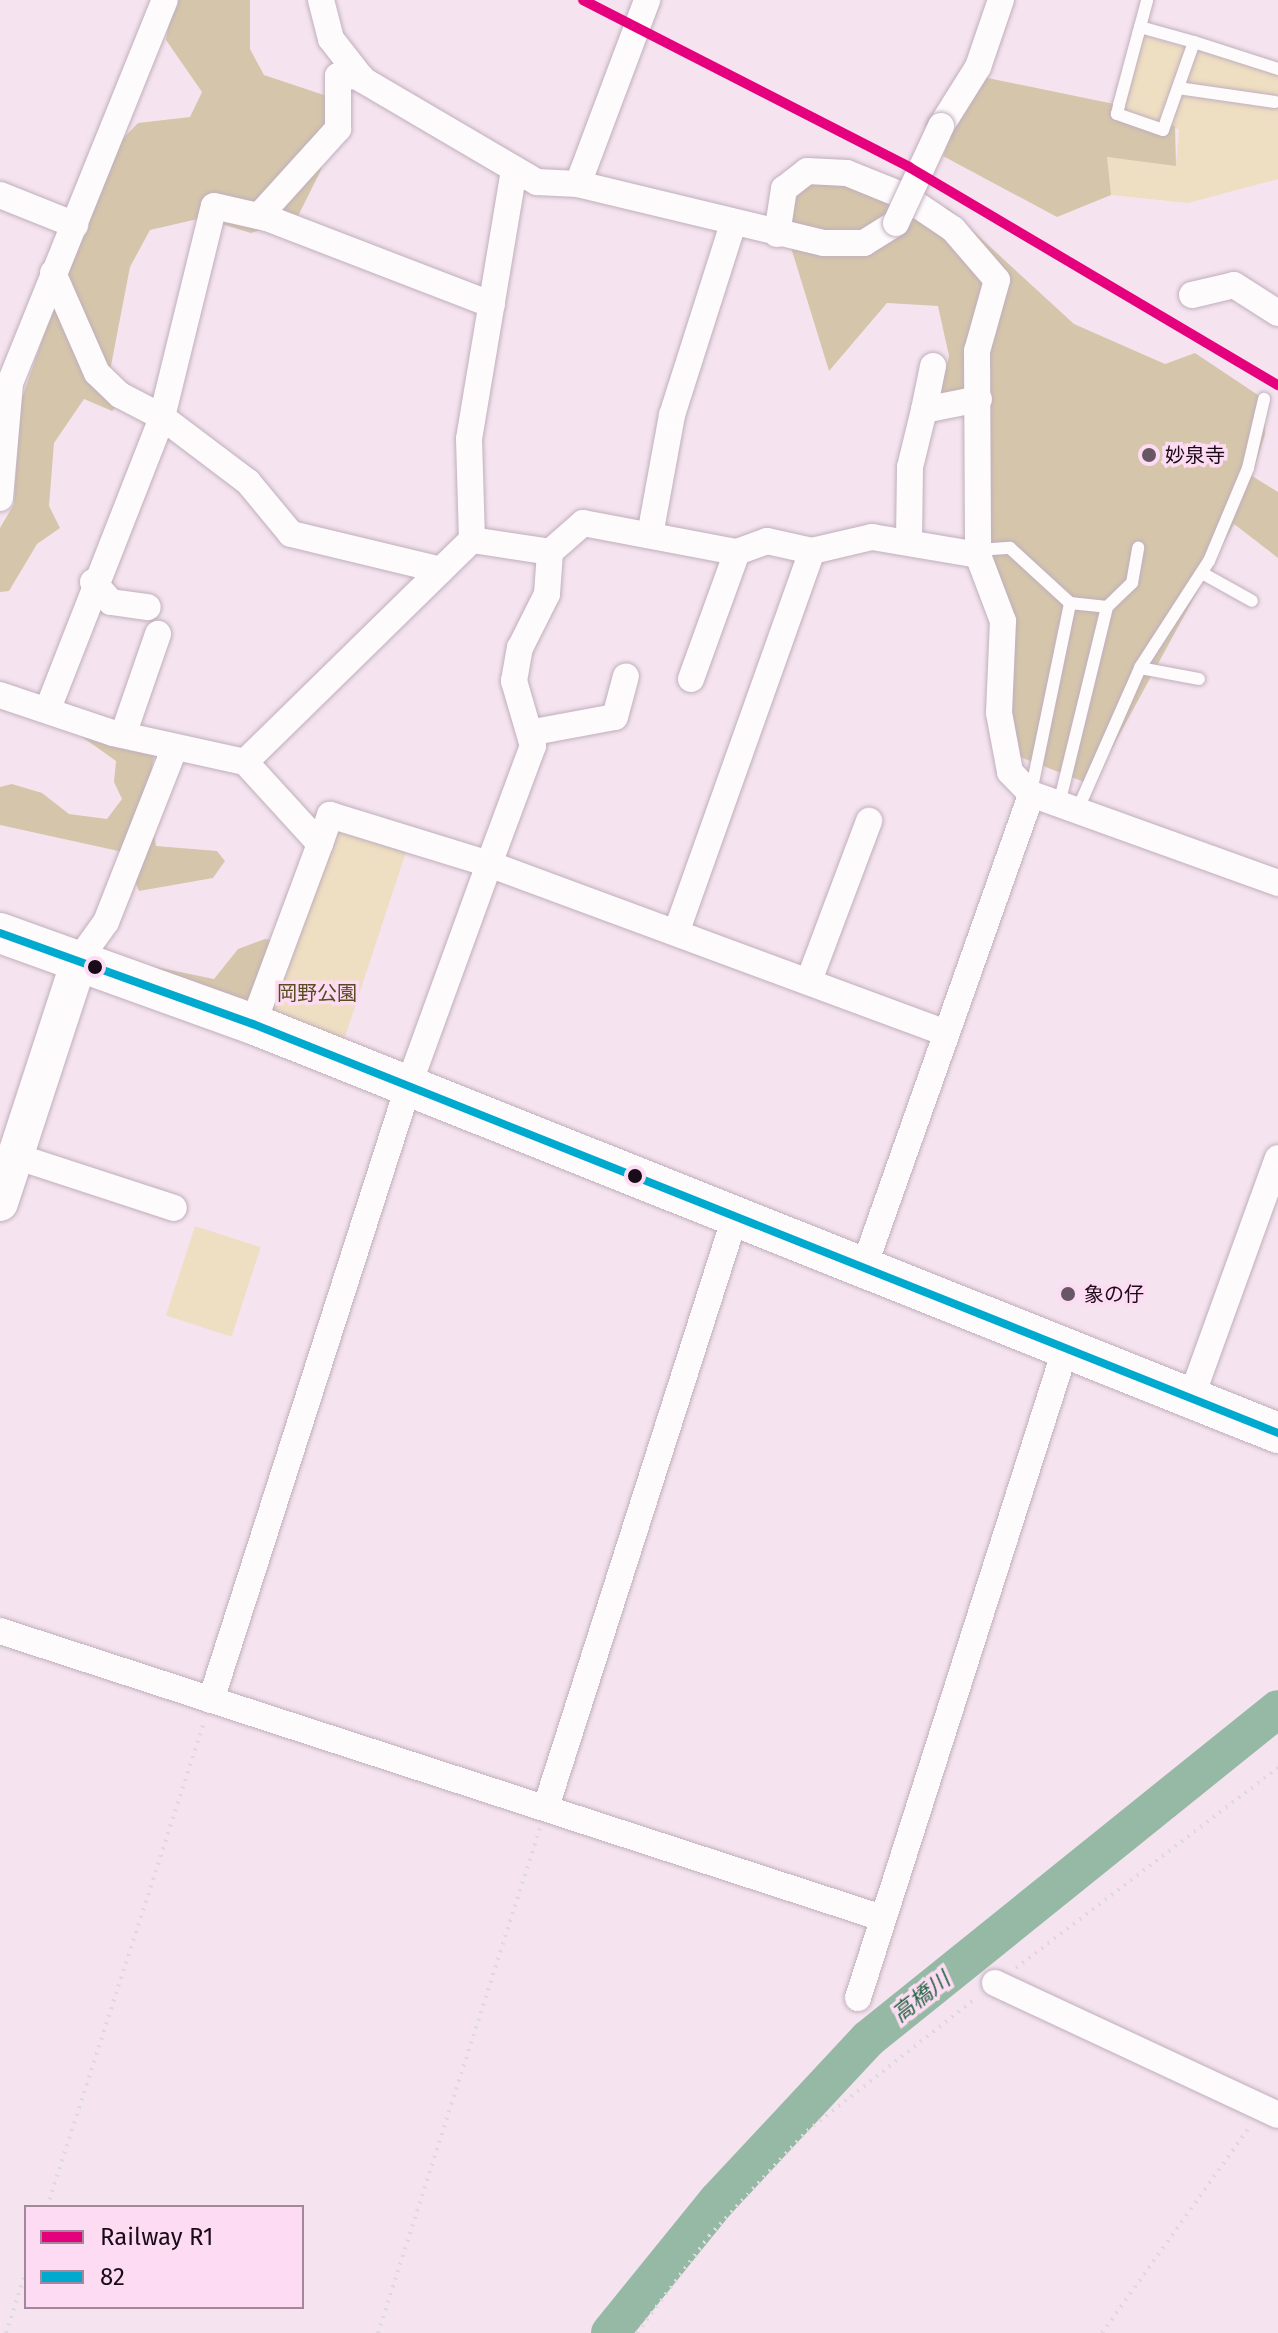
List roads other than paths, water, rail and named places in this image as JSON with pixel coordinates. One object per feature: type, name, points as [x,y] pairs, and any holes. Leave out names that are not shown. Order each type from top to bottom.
[{"type":"main road","points":[[0,933],[80,958],[253,1024],[735,1217],[865,1264],[1067,1344],[1278,1433]]},
{"type":"street","points":[[0,498],[10,383],[165,0]]},
{"type":"street","points":[[321,0],[331,39],[361,77],[537,182],[578,184],[777,234],[864,243],[896,223],[941,126],[978,67],[1001,0]]},
{"type":"street","points":[[578,184],[616,69],[647,0]]},
{"type":"street","points":[[259,216],[338,129],[338,76],[361,77]]},
{"type":"street","points":[[245,762],[472,540],[469,439],[514,169]]},
{"type":"street","points":[[777,234],[784,189],[807,171],[880,185],[953,229],[997,280],[977,351],[978,553],[1003,621],[999,713],[1010,772],[1031,794],[1278,883]]},
{"type":"street","points":[[0,195],[75,225]]},
{"type":"street","points":[[49,706],[93,582],[162,417],[214,206],[259,216],[492,305]]},
{"type":"street","points":[[651,532],[672,415],[733,224]]},
{"type":"street","points":[[53,273],[97,373],[120,395],[162,417],[248,482],[291,534],[441,570]]},
{"type":"street","points":[[1192,295],[1234,285],[1278,313]]},
{"type":"street","points":[[909,540],[910,467],[933,366]]},
{"type":"street","points":[[924,410],[979,399]]},
{"type":"street","points":[[626,676],[615,717],[534,732],[523,723],[514,681],[520,648],[547,594],[550,552],[583,523],[651,532],[737,552],[767,541],[812,551],[872,537],[909,540],[925,549],[978,553]]},
{"type":"street","points":[[651,532],[704,527]]},
{"type":"street","points":[[472,540],[550,552]]},
{"type":"street","points":[[677,931],[812,551]]},
{"type":"street","points":[[691,679],[737,552]]},
{"type":"street","points":[[93,582],[111,602],[148,607]]},
{"type":"street","points":[[123,735],[158,634]]},
{"type":"street","points":[[0,695],[49,706],[123,735],[174,749],[245,762],[320,844]]},
{"type":"street","points":[[211,1700],[408,1087],[534,732]]},
{"type":"street","points":[[0,1203],[80,958],[106,922],[174,749]]},
{"type":"street","points":[[865,1264],[944,1032],[1031,794]]},
{"type":"street","points":[[253,1024],[330,815],[489,864],[810,978],[944,1032]]},
{"type":"street","points":[[810,978],[869,821]]},
{"type":"street","points":[[15,1156],[174,1208]]},
{"type":"street","points":[[1191,1398],[1278,1158]]},
{"type":"street","points":[[546,1807],[735,1217]]},
{"type":"street","points":[[858,1998],[1067,1344]]},
{"type":"street","points":[[0,1631],[882,1918]]},
{"type":"street","points":[[995,1983],[1271,2112]]},
{"type":"lane","points":[[1147,0],[1117,114],[1163,130],[1194,42]]},
{"type":"lane","points":[[1140,27],[1278,69]]},
{"type":"lane","points":[[1178,88],[1275,102]]},
{"type":"lane","points":[[1068,808],[1140,668],[1202,573],[1248,468],[1264,399]]},
{"type":"lane","points":[[978,553],[1010,548],[1070,603],[1107,607]]},
{"type":"lane","points":[[1068,808],[1107,607],[1132,583],[1138,548]]},
{"type":"lane","points":[[1202,573],[1252,601]]},
{"type":"lane","points":[[1031,794],[1070,603]]},
{"type":"lane","points":[[1140,668],[1199,679]]},
{"type":"waterway","name":"高橋川","points":[[610,2333],[717,2201],[868,2039],[1278,1709]]},
{"type":"rail line","name":"R1","points":[[583,0],[909,167],[1278,385]]},
{"type":"place","name":"妙泉寺","points":[[1149,455]]},
{"type":"place","name":"象の仔","points":[[1068,1294]]},
{"type":"park label","name":"岡野公園","points":[[317,993]]}]
